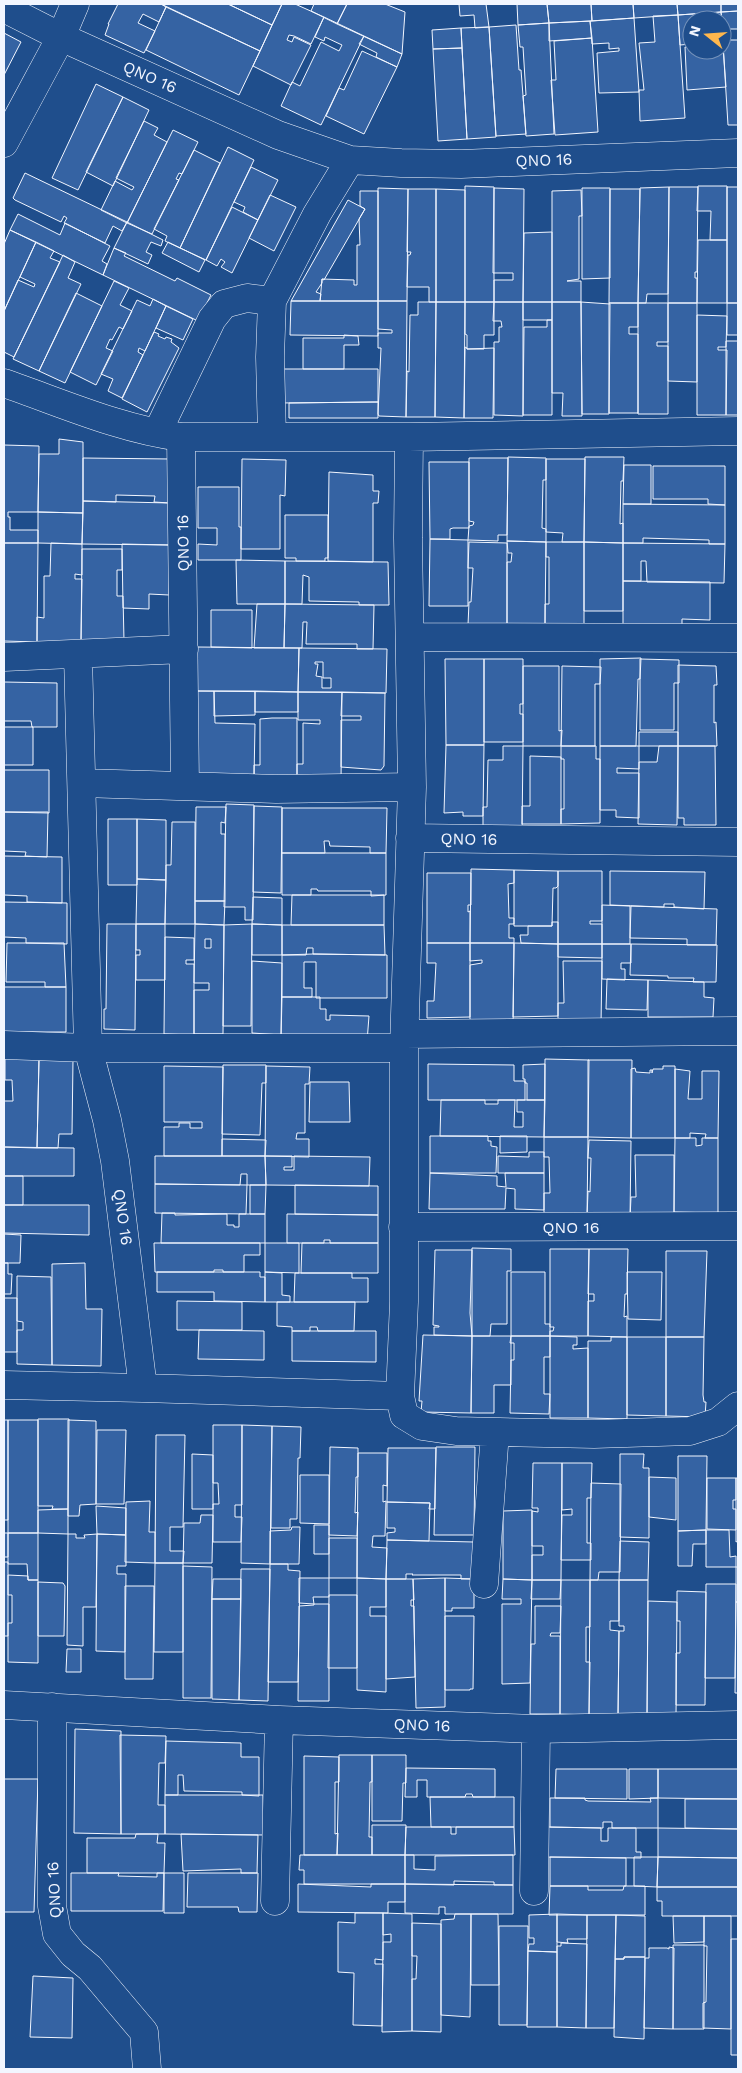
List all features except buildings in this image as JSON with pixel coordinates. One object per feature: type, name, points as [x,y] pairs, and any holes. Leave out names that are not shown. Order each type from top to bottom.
[{"type":"street","points":[[4,143],[61,37],[75,4]]},
{"type":"street","name":"QNO 16","points":[[4,8],[61,37],[278,135],[350,160],[401,164],[461,164],[738,153]]},
{"type":"street","points":[[272,436],[270,357],[272,301],[318,214],[350,160]]},
{"type":"street","name":"QNO 16","points":[[185,786],[184,648],[169,435],[212,319],[224,304],[247,298],[272,301]]},
{"type":"street","points":[[4,383],[123,424],[169,435],[409,437],[738,431]]},
{"type":"street","points":[[409,437],[408,538],[412,787],[405,1041],[404,1302],[400,1396],[404,1415],[422,1426],[456,1431],[594,1434],[690,1431],[718,1422],[738,1406]]},
{"type":"street","points":[[411,637],[738,638]]},
{"type":"street","points":[[4,657],[78,655],[184,648]]},
{"type":"street","name":"QNO 16","points":[[78,655],[88,1048],[107,1120],[115,1161],[143,1388]]},
{"type":"street","points":[[82,784],[276,789],[412,787]]},
{"type":"street","name":"QNO 16","points":[[410,838],[738,842]]},
{"type":"street","points":[[4,1045],[88,1048],[738,1031]]},
{"type":"street","name":"QNO 16","points":[[404,1227],[738,1226]]},
{"type":"street","points":[[4,1385],[400,1396]]},
{"type":"street","points":[[484,1584],[495,1432]]},
{"type":"street","name":"QNO 16","points":[[4,1705],[278,1720],[536,1729],[738,1725]]},
{"type":"street","name":"QNO 16","points":[[52,1707],[52,1906],[58,1934],[73,1954],[90,1968],[144,2032],[147,2069]]},
{"type":"street","points":[[275,1901],[278,1720]]},
{"type":"street","points":[[534,1891],[536,1729]]}]
